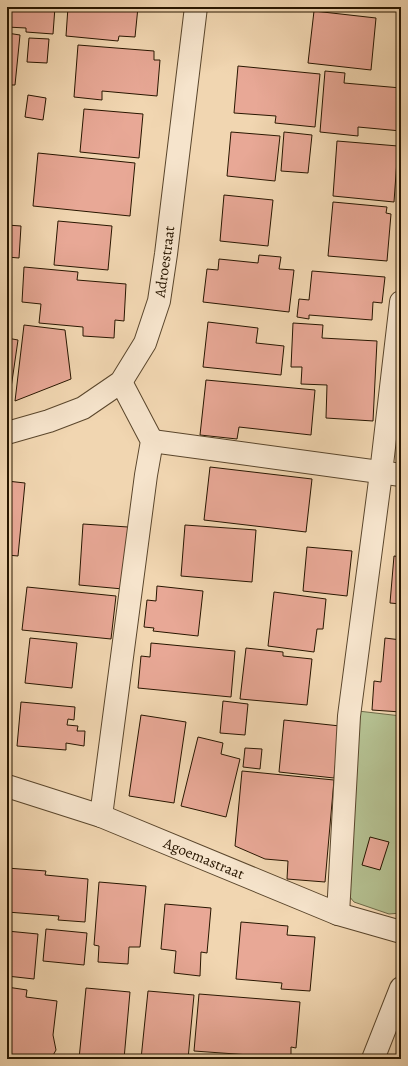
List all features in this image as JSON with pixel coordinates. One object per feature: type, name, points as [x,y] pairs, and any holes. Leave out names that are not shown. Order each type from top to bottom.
[{"type":"street","name":"Adroestraat","points":[[7,432],[49,421],[83,408],[121,382],[145,343],[159,301],[196,7]]},
{"type":"street","points":[[338,914],[349,716],[391,474],[401,302]]},
{"type":"street","points":[[102,816],[145,483],[152,441],[121,382]]},
{"type":"street","points":[[152,441],[391,474]]},
{"type":"street","name":"Agoemastraat","points":[[7,786],[102,816],[338,914],[401,932]]},
{"type":"street","points":[[373,1059],[396,1013],[401,988]]},
{"type":"green space","points":[[358,711],[401,716],[401,913],[389,914],[354,902],[349,896]]},
{"type":"building","points":[[7,7],[55,7],[53,34],[26,32],[26,28],[7,27]]},
{"type":"building","points":[[68,7],[138,7],[135,37],[119,36],[118,41],[66,36]]},
{"type":"building","points":[[314,11],[376,18],[371,70],[308,63]]},
{"type":"building","points":[[7,33],[20,35],[15,85],[7,85]]},
{"type":"building","points":[[29,38],[49,39],[47,63],[27,62]]},
{"type":"building","points":[[78,45],[154,51],[154,60],[160,60],[157,96],[102,91],[102,100],[74,97]]},
{"type":"building","points":[[238,66],[320,74],[315,127],[275,123],[276,116],[234,113]]},
{"type":"building","points":[[325,71],[345,73],[344,83],[401,88],[401,131],[358,127],[358,136],[320,132]]},
{"type":"building","points":[[28,95],[46,98],[43,120],[25,117]]},
{"type":"building","points":[[84,109],[143,114],[139,158],[80,152]]},
{"type":"building","points":[[231,132],[280,136],[275,181],[227,176]]},
{"type":"building","points":[[284,132],[312,135],[308,173],[281,171]]},
{"type":"building","points":[[337,141],[398,146],[394,202],[333,196]]},
{"type":"building","points":[[38,153],[135,163],[130,216],[33,206]]},
{"type":"building","points":[[224,195],[273,200],[268,246],[220,241]]},
{"type":"building","points":[[333,202],[387,207],[386,213],[391,214],[387,261],[328,256]]},
{"type":"building","points":[[58,221],[112,226],[108,270],[54,265]]},
{"type":"building","points":[[7,225],[21,226],[19,258],[7,257]]},
{"type":"building","points":[[259,255],[281,257],[279,269],[294,270],[289,312],[203,302],[207,269],[218,270],[219,259],[258,263]]},
{"type":"building","points":[[24,267],[78,272],[77,280],[126,284],[124,321],[115,320],[114,338],[83,336],[83,327],[39,323],[41,304],[22,302]]},
{"type":"building","points":[[312,271],[385,277],[382,303],[373,302],[372,320],[309,315],[309,319],[297,317],[299,299],[309,300]]},
{"type":"building","points":[[208,322],[258,328],[256,343],[284,346],[281,375],[203,367]]},
{"type":"building","points":[[293,323],[323,325],[322,338],[377,341],[373,421],[326,418],[327,385],[301,384],[302,367],[291,367]]},
{"type":"building","points":[[24,325],[65,330],[71,379],[15,401]]},
{"type":"building","points":[[7,338],[18,340],[10,395],[7,395]]},
{"type":"building","points":[[206,380],[315,390],[311,435],[239,427],[237,439],[200,435]]},
{"type":"building","points":[[210,467],[312,479],[306,532],[204,520]]},
{"type":"building","points":[[7,481],[25,483],[18,556],[7,555]]},
{"type":"building","points":[[83,524],[128,527],[123,589],[79,585]]},
{"type":"building","points":[[185,525],[256,530],[252,582],[181,576]]},
{"type":"building","points":[[307,547],[352,551],[347,596],[303,591]]},
{"type":"building","points":[[394,556],[401,557],[401,604],[390,603]]},
{"type":"building","points":[[157,586],[203,591],[198,636],[153,631],[154,628],[144,627],[147,600],[156,601]]},
{"type":"building","points":[[27,587],[116,596],[111,639],[22,630]]},
{"type":"building","points":[[274,592],[326,599],[323,629],[317,629],[314,652],[268,646]]},
{"type":"building","points":[[30,638],[77,643],[72,688],[25,683]]},
{"type":"building","points":[[385,638],[401,640],[401,712],[372,710],[374,681],[381,682]]},
{"type":"building","points":[[151,643],[235,651],[231,697],[138,688],[141,656],[150,657]]},
{"type":"building","points":[[246,648],[283,652],[283,656],[312,659],[307,705],[240,699]]},
{"type":"building","points":[[223,701],[248,704],[245,735],[220,733]]},
{"type":"building","points":[[21,702],[75,707],[74,720],[68,719],[67,725],[78,726],[77,731],[85,731],[84,746],[66,743],[66,750],[17,746]]},
{"type":"building","points":[[141,715],[186,722],[174,803],[129,796]]},
{"type":"building","points":[[284,720],[340,726],[334,778],[279,772]]},
{"type":"building","points":[[198,737],[223,743],[221,754],[240,759],[226,817],[181,806]]},
{"type":"building","points":[[245,748],[262,749],[260,769],[243,767]]},
{"type":"building","points":[[242,771],[334,780],[325,882],[287,879],[288,861],[265,859],[235,846]]},
{"type":"building","points":[[370,837],[389,842],[380,870],[362,865]]},
{"type":"building","points":[[7,868],[46,871],[45,875],[88,879],[85,922],[58,920],[59,916],[7,912]]},
{"type":"building","points":[[99,882],[146,886],[140,947],[129,947],[128,964],[98,962],[99,946],[94,945]]},
{"type":"building","points":[[165,904],[211,908],[207,953],[201,952],[200,976],[174,973],[176,951],[161,949]]},
{"type":"building","points":[[241,922],[288,926],[287,935],[315,937],[310,991],[281,989],[282,983],[236,979]]},
{"type":"building","points":[[46,929],[87,933],[84,965],[43,961]]},
{"type":"building","points":[[7,931],[38,934],[34,979],[7,976]]},
{"type":"building","points":[[7,987],[27,990],[26,997],[57,1001],[53,1035],[56,1050],[51,1059],[21,1059],[7,1053]]},
{"type":"building","points":[[86,988],[130,992],[124,1059],[79,1059]]},
{"type":"building","points":[[148,991],[194,995],[188,1059],[141,1059]]},
{"type":"building","points":[[199,994],[300,1002],[296,1048],[291,1047],[291,1058],[194,1051]]}]
